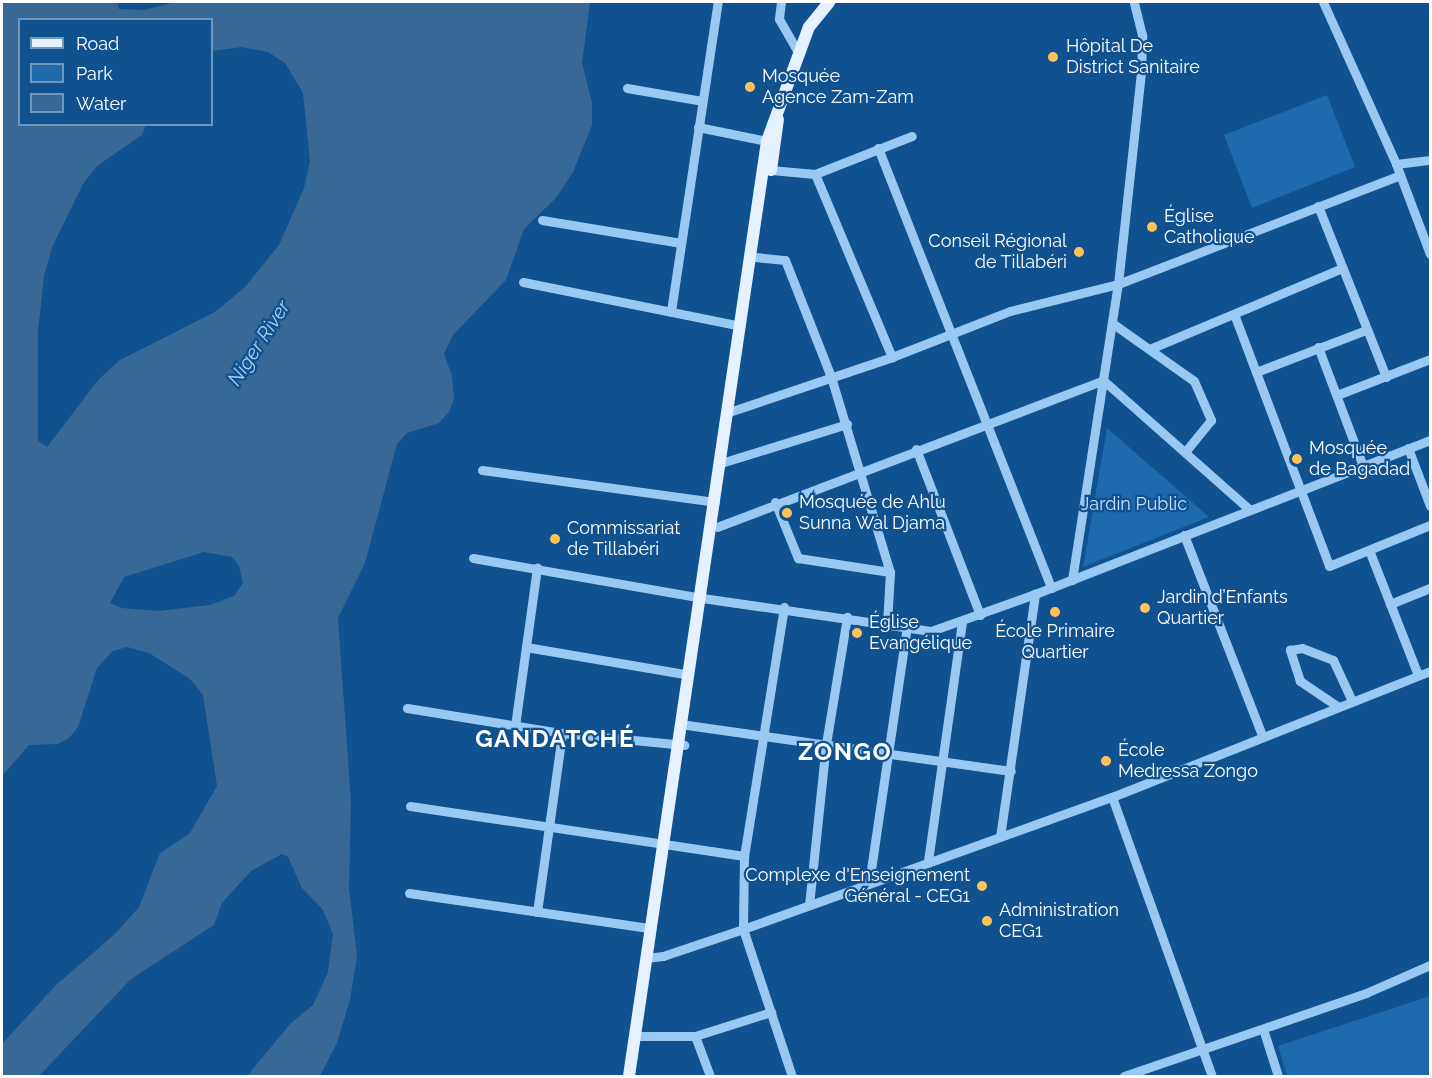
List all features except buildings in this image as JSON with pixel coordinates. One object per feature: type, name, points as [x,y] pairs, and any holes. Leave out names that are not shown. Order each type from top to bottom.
[{"type":"main road","points":[[733,411],[741,326],[767,141],[809,27],[829,2]]},
{"type":"main road","points":[[682,745],[689,675],[705,599],[715,502],[733,411],[755,257],[771,170],[778,108]]},
{"type":"main road","points":[[629,1077],[649,958],[650,928],[687,725],[717,527],[724,463]]},
{"type":"main road","points":[[634,1077],[665,842]]},
{"type":"street","points":[[671,311],[718,2]]},
{"type":"street","points":[[781,2],[779,19],[798,52]]},
{"type":"street","points":[[1072,580],[1118,284],[1142,73],[1142,34],[1134,2]]},
{"type":"street","points":[[1323,2],[1396,164],[1431,255]]},
{"type":"street","points":[[627,88],[702,101]]},
{"type":"street","points":[[698,127],[767,141]]},
{"type":"street","points":[[771,170],[815,174],[912,136]]},
{"type":"street","points":[[878,148],[1051,588]]},
{"type":"street","points":[[1396,164],[1431,160]]},
{"type":"street","points":[[815,174],[892,357]]},
{"type":"street","points":[[733,411],[892,357],[1010,311],[1118,284],[1400,175]]},
{"type":"street","points":[[1318,206],[1386,377]]},
{"type":"street","points":[[542,220],[681,243]]},
{"type":"street","points":[[755,257],[784,260],[831,377],[862,470],[890,572],[887,624]]},
{"type":"street","points":[[1152,348],[1342,268]]},
{"type":"street","points":[[523,282],[741,326]]},
{"type":"street","points":[[1234,314],[1329,566],[1431,525]]},
{"type":"street","points":[[1112,322],[1152,348],[1194,381],[1211,420],[1185,452]]},
{"type":"street","points":[[1256,372],[1366,330]]},
{"type":"street","points":[[1318,347],[1363,466]]},
{"type":"street","points":[[1337,395],[1431,359]]},
{"type":"street","points":[[717,527],[775,502],[1103,380]]},
{"type":"street","points":[[1103,380],[1249,509]]},
{"type":"street","points":[[724,463],[847,424]]},
{"type":"street","points":[[473,558],[705,599],[784,607],[931,631],[962,622],[1072,580],[1249,509],[1431,440]]},
{"type":"street","points":[[1408,448],[1431,506]]},
{"type":"street","points":[[915,449],[980,615]]},
{"type":"street","points":[[482,470],[715,502]]},
{"type":"street","points":[[775,502],[798,558],[890,572]]},
{"type":"street","points":[[1184,535],[1262,735]]},
{"type":"street","points":[[1369,550],[1418,675]]},
{"type":"street","points":[[515,726],[537,568]]},
{"type":"street","points":[[1390,604],[1431,588]]},
{"type":"street","points":[[1000,837],[1035,594]]},
{"type":"street","points":[[784,607],[744,856],[743,929],[792,1077]]},
{"type":"street","points":[[809,905],[826,744],[847,617]]},
{"type":"street","points":[[928,861],[962,622]]},
{"type":"street","points":[[869,883],[907,627]]},
{"type":"street","points":[[526,646],[689,675]]},
{"type":"street","points":[[1337,706],[1300,681],[1290,650],[1302,648],[1333,660],[1352,700]]},
{"type":"street","points":[[649,958],[743,929],[928,861],[1112,798],[1262,735],[1431,671]]},
{"type":"street","points":[[407,708],[562,733],[682,745]]},
{"type":"street","points":[[687,725],[1011,771]]},
{"type":"street","points":[[537,912],[562,733]]},
{"type":"street","points":[[1112,798],[1205,1049],[1212,1077]]},
{"type":"street","points":[[410,806],[549,829],[665,842],[744,856]]},
{"type":"street","points":[[409,893],[650,928]]},
{"type":"street","points":[[1124,1077],[1366,993],[1431,965]]},
{"type":"street","points":[[640,1036],[695,1036],[771,1012]]},
{"type":"street","points":[[1263,1029],[1278,1077]]},
{"type":"street","points":[[695,1036],[710,1077]]},
{"type":"green space","points":[[1327,95],[1355,167],[1252,208],[1224,135]]},
{"type":"green space","name":"Jardin Public","points":[[1107,428],[1209,517],[1083,567]]},
{"type":"green space","points":[[1430,996],[1430,1076],[1287,1076],[1278,1046]]},
{"type":"water","name":"Niger River","points":[[7,2],[117,2],[119,9],[144,10],[175,2],[590,2],[582,63],[592,103],[592,125],[573,172],[556,198],[524,229],[506,280],[453,335],[444,354],[452,376],[454,398],[449,412],[439,423],[407,433],[397,444],[365,563],[338,618],[351,801],[349,888],[357,956],[350,1000],[337,1043],[320,1076],[247,1076],[291,1023],[313,1005],[328,972],[333,934],[323,910],[302,888],[288,857],[282,854],[251,871],[222,903],[214,925],[131,979],[39,1076],[2,1076],[2,1044],[56,985],[115,934],[139,907],[160,853],[190,833],[217,786],[203,695],[190,679],[149,653],[127,647],[113,651],[97,668],[78,727],[69,738],[58,744],[29,745],[2,776],[2,5]],"holes":[[[18,18],[213,18],[213,51],[242,47],[268,52],[285,63],[303,93],[310,161],[304,188],[279,245],[245,287],[215,312],[120,360],[99,379],[47,447],[38,441],[38,331],[44,276],[53,245],[83,184],[97,166],[142,135],[146,126],[18,126]],[[204,552],[232,557],[239,566],[243,583],[234,596],[210,605],[159,611],[122,608],[110,603],[124,577]]]},
{"type":"place","name":"Hôpital De District Sanitaire","points":[[1053,57]]},
{"type":"place","name":"Mosquée Agence Zam-Zam","points":[[750,87]]},
{"type":"place","name":"Église Catholique","points":[[1152,227]]},
{"type":"place","name":"Conseil Régional de Tillabéri","points":[[1079,252]]},
{"type":"place","name":"Mosquée de Bagadad","points":[[1297,459]]},
{"type":"place","name":"Mosquée de Ahlu Sunna Wal Djama","points":[[787,513]]},
{"type":"place","name":"Commissariat de Tillabéri","points":[[555,539]]},
{"type":"place","name":"Jardin d’Enfants Quartier","points":[[1145,608]]},
{"type":"place","name":"École Primaire Quartier","points":[[1055,612]]},
{"type":"place","name":"Église Evangélique","points":[[857,633]]},
{"type":"place","name":"École Medressa Zongo","points":[[1106,761]]},
{"type":"place","name":"Complexe d'Enseignement Général - CEG1","points":[[982,886]]},
{"type":"place","name":"Administration CEG1","points":[[987,921]]},
{"type":"district","name":"GANDATCHÉ","points":[[555,739]]},
{"type":"district","name":"ZONGO","points":[[845,752]]}]
